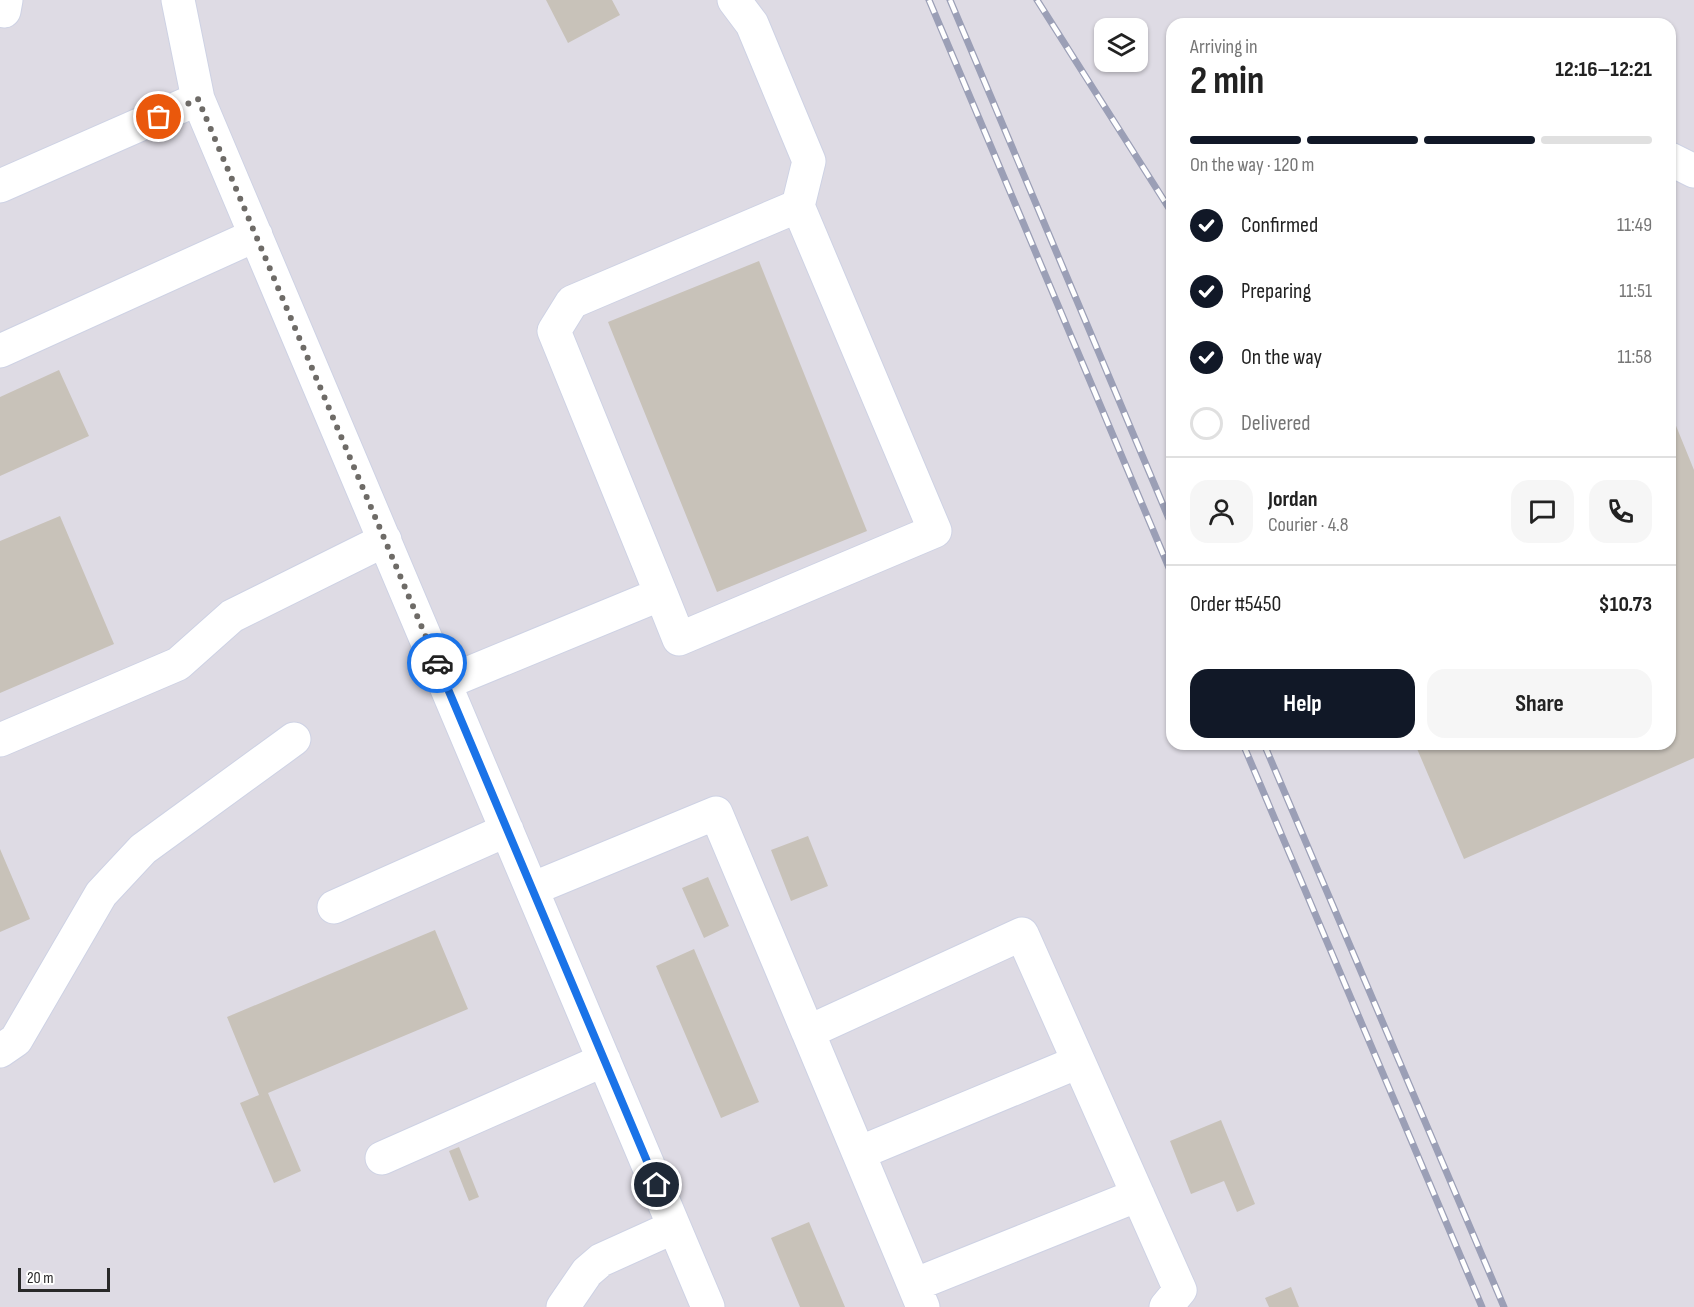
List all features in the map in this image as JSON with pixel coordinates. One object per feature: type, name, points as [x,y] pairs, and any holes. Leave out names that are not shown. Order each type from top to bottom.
[{"type":"street","points":[[0,10],[4,11],[6,0]]},
{"type":"street","points":[[178,0],[198,99],[708,1307]]},
{"type":"street","points":[[734,0],[752,24],[809,161],[798,206],[935,531],[679,639],[554,331],[572,302],[798,206]]},
{"type":"street","points":[[0,186],[198,99]]},
{"type":"street","points":[[1676,162],[1694,171]]},
{"type":"street","points":[[0,351],[256,235]]},
{"type":"street","points":[[0,740],[178,664],[232,616],[385,540]]},
{"type":"street","points":[[445,683],[661,594]]},
{"type":"street","points":[[0,1051],[16,1040],[101,894],[143,849],[294,739]]},
{"type":"street","points":[[532,889],[716,813],[919,1296],[1138,1195]]},
{"type":"street","points":[[334,907],[507,830]]},
{"type":"street","points":[[808,1032],[1022,934],[1180,1290],[1166,1307]]},
{"type":"street","points":[[382,1158],[604,1060]]},
{"type":"street","points":[[858,1153],[1078,1062]]},
{"type":"street","points":[[563,1307],[587,1272],[601,1260],[675,1227]]},
{"type":"shaded area","points":[[0,0],[1694,0],[1694,1307],[0,1307]]},
{"type":"building","points":[[546,0],[612,0],[620,15],[568,43]]},
{"type":"building","points":[[759,261],[867,531],[717,592],[608,322]]},
{"type":"building","points":[[59,370],[89,436],[0,476],[0,397]]},
{"type":"building","points":[[1676,426],[1694,470],[1694,758],[1464,859],[1418,750],[1676,750]]},
{"type":"building","points":[[60,516],[114,644],[0,693],[0,541]]},
{"type":"building","points":[[808,836],[828,886],[791,901],[771,850]]},
{"type":"building","points":[[0,849],[30,919],[0,932]]},
{"type":"building","points":[[708,877],[729,926],[704,938],[682,888]]},
{"type":"building","points":[[435,930],[468,1009],[268,1093],[301,1171],[274,1183],[240,1103],[259,1095],[227,1017]]},
{"type":"building","points":[[694,949],[759,1102],[721,1118],[656,966]]},
{"type":"building","points":[[1221,1120],[1255,1204],[1237,1212],[1224,1181],[1191,1194],[1170,1141]]},
{"type":"building","points":[[459,1147],[479,1197],[469,1201],[449,1151]]},
{"type":"building","points":[[809,1222],[845,1307],[800,1307],[771,1238]]},
{"type":"building","points":[[1291,1287],[1299,1307],[1269,1307],[1265,1298]]},
{"type":"railway","points":[[929,0],[1166,561]]},
{"type":"railway","points":[[950,0],[1166,512]]},
{"type":"railway","points":[[1037,0],[1166,204]]},
{"type":"railway","points":[[1246,750],[1482,1307]]},
{"type":"railway","points":[[1267,750],[1504,1307]]},
{"type":"way so far","points":[[159,117],[198,99],[437,663]]},
{"type":"route","points":[[437,663],[657,1185]]}]
